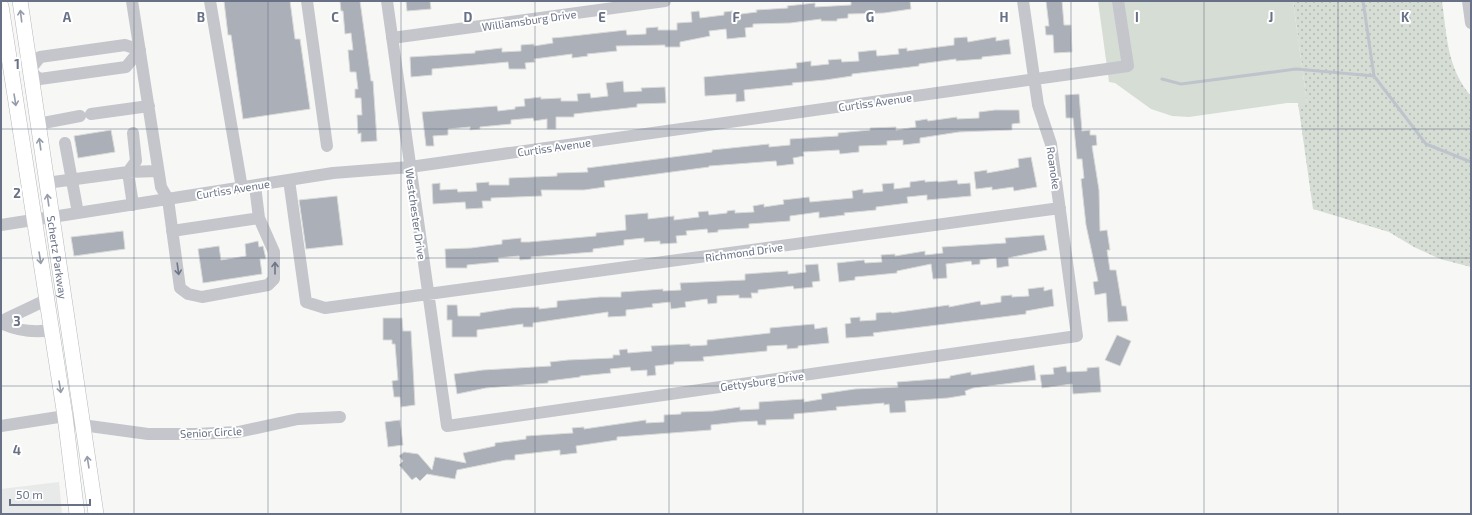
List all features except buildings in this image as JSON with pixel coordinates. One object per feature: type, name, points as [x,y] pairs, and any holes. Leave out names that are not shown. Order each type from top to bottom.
[{"type":"main road","name":"Schertz Parkway","points":[[20,1],[67,328],[96,514]]},
{"type":"main road","name":"Schertz Parkway","points":[[1,6],[65,416],[78,514]]},
{"type":"main road","points":[[11,74],[29,71]]},
{"type":"main road","points":[[51,330],[67,328]]},
{"type":"street","points":[[132,1],[158,171],[161,187],[168,199],[180,288],[188,294],[202,297],[268,285],[274,280],[274,252],[259,218],[255,186]]},
{"type":"street","points":[[210,1],[242,188]]},
{"type":"street","points":[[307,1],[327,146]]},
{"type":"street","name":"Westchester Drive","points":[[387,1],[447,426]]},
{"type":"street","name":"Williamsburg Drive","points":[[392,38],[665,1]]},
{"type":"street","name":"Roanoke","points":[[1023,1],[1038,105],[1051,144],[1077,336]]},
{"type":"street","name":"Curtiss Avenue","points":[[1,225],[332,173],[410,167],[1128,66],[1118,1]]},
{"type":"street","points":[[1468,1],[1471,21]]},
{"type":"street","points":[[125,45],[140,50],[126,67],[40,79],[29,71],[40,57],[125,45]]},
{"type":"street","points":[[38,124],[85,115],[148,106]]},
{"type":"street","points":[[133,133],[136,161],[128,172],[133,204]]},
{"type":"street","points":[[65,143],[78,213]]},
{"type":"street","points":[[46,183],[128,172],[158,171]]},
{"type":"street","name":"Richmond Drive","points":[[289,180],[306,302],[325,308],[428,296],[1060,208]]},
{"type":"street","points":[[172,230],[259,218]]},
{"type":"street","points":[[43,281],[60,279]]},
{"type":"street","points":[[46,300],[6,319],[3,324],[14,329],[34,332],[51,330]]},
{"type":"street","name":"Gettysburg Drive","points":[[447,426],[1077,336]]},
{"type":"street","points":[[1,426],[65,416],[82,425]]},
{"type":"street","name":"Senior Circle","points":[[82,425],[148,434],[195,434],[238,432],[298,419],[340,417]]},
{"type":"shaded area","points":[[1098,1],[1293,1],[1307,103],[1287,103],[1189,117],[1172,116],[1151,109],[1115,83],[1109,82]]},
{"type":"shaded area","points":[[1293,1],[1442,1],[1449,51],[1457,74],[1471,96],[1471,267],[1440,259],[1414,247],[1389,232],[1313,209],[1298,103],[1307,103]]},
{"type":"shaded area","points":[[59,482],[62,514],[1,514],[1,489]]},
{"type":"waterway","points":[[1363,1],[1374,76],[1426,144],[1471,162]]},
{"type":"waterway","points":[[1162,79],[1181,84],[1296,69],[1374,76]]}]
